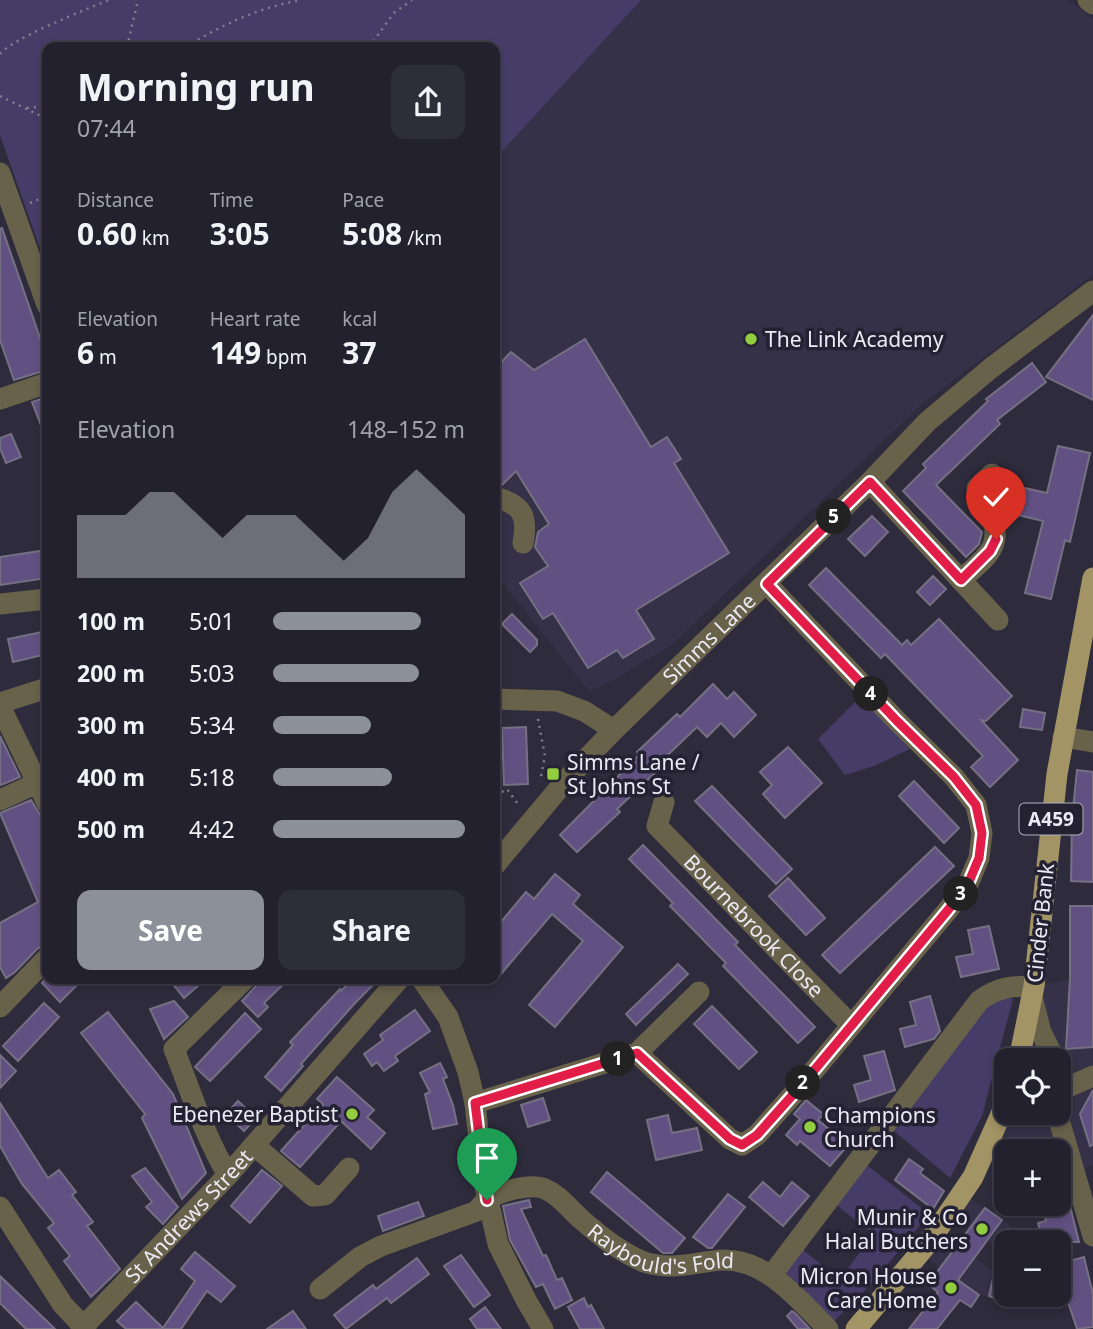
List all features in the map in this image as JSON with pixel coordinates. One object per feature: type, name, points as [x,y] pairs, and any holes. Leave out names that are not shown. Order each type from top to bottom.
[{"type":"main road","name":"Cinder Bank","points":[[1021,1048],[1033,992],[1048,842],[1063,737],[1093,578]]},
{"type":"main road","points":[[858,1328],[925,1248],[974,1177],[997,1125]]},
{"type":"street","points":[[1088,0],[1093,4]]},
{"type":"street","points":[[0,173],[42,291]]},
{"type":"street","name":"Simms Lane","points":[[500,859],[567,779],[614,730],[728,618],[767,584],[927,422],[991,368],[1093,291]]},
{"type":"street","points":[[0,399],[42,385]]},
{"type":"street","points":[[961,580],[990,551],[996,539],[994,523],[977,488],[992,474]]},
{"type":"street","points":[[870,482],[998,621]]},
{"type":"street","points":[[500,499],[514,505],[523,514],[526,526],[523,543]]},
{"type":"street","points":[[637,1053],[730,1139],[742,1145],[757,1135],[852,1025],[968,884],[979,858],[982,833],[976,805],[954,777],[767,584]]},
{"type":"street","points":[[0,604],[42,600]]},
{"type":"street","points":[[42,690],[0,705],[42,793]]},
{"type":"street","points":[[500,699],[558,701],[614,730]]},
{"type":"street","points":[[1063,737],[1093,742]]},
{"type":"street","points":[[0,800],[37,783]]},
{"type":"street","name":"Bournebrook Close","points":[[664,802],[649,830],[852,1025]]},
{"type":"street","points":[[0,1007],[42,963]]},
{"type":"street","points":[[228,1175],[216,1157],[204,1130],[174,1049],[240,984]]},
{"type":"street","name":"St Andrews Street","points":[[84,1328],[228,1175],[395,984]]},
{"type":"street","points":[[425,984],[448,1017],[468,1072],[475,1103],[487,1200],[498,1244],[543,1329]]},
{"type":"street","points":[[771,1276],[979,1002],[991,991],[1007,986],[1033,992],[1041,1032],[1049,1048]]},
{"type":"street","points":[[475,1103],[637,1053],[699,992]]},
{"type":"street","points":[[1071,1068],[1093,1068]]},
{"type":"street","points":[[1071,1086],[1093,1076]]},
{"type":"street","points":[[1061,1125],[1093,1236]]},
{"type":"street","points":[[254,1145],[313,1196],[325,1195],[349,1168]]},
{"type":"street","name":"Raybould's Fold","points":[[320,1289],[360,1256],[477,1211],[487,1200],[517,1189],[538,1187],[548,1190],[602,1237],[642,1261],[674,1267],[733,1259],[771,1276],[828,1329]]},
{"type":"street","points":[[0,1207],[63,1305],[84,1328]]},
{"type":"path","points":[[0,54],[26,37],[109,0]]},
{"type":"path","points":[[128,42],[138,0]]},
{"type":"path","points":[[194,42],[212,31],[276,4],[302,0]]},
{"type":"path","points":[[373,42],[394,13],[412,0]]},
{"type":"path","points":[[0,96],[42,117]]},
{"type":"path","points":[[24,109],[42,107]]},
{"type":"path","points":[[533,701],[544,744],[544,769],[540,783]]},
{"type":"path","points":[[500,792],[507,789],[533,821]]},
{"type":"shaded area","points":[[0,0],[641,0],[500,154],[500,42],[42,42],[42,254],[0,135]]},
{"type":"shaded area","name":"The Link Academy","points":[[641,0],[1068,0],[1093,19],[1093,275],[922,404],[674,643],[616,679],[589,691],[500,579],[500,154]]},
{"type":"shaded area","points":[[860,697],[910,749],[874,766],[845,775],[818,739]]},
{"type":"shaded area","points":[[1070,979],[1093,979],[1093,1165],[1071,1173],[1071,1139],[994,1139],[994,1159],[985,1153],[1000,1125],[1071,1125],[1071,1048],[1021,1048],[1034,986]]},
{"type":"shaded area","points":[[1002,995],[1013,999],[1000,1048],[994,1048],[994,1071],[982,1116],[950,1178],[893,1130],[991,1002]]},
{"type":"shaded area","points":[[863,1162],[929,1214],[874,1281],[834,1321],[787,1278],[787,1269],[802,1249],[839,1279],[874,1235],[834,1203]]},
{"type":"shaded area","points":[[962,1193],[1016,1230],[994,1230],[994,1246],[949,1214]]},
{"type":"shaded area","points":[[938,1231],[994,1272],[994,1299],[974,1292],[920,1253]]},
{"type":"building","points":[[2,228],[42,344],[42,372],[14,380],[0,340]]},
{"type":"building","points":[[1093,315],[1093,400],[1046,377]]},
{"type":"building","points":[[585,339],[651,447],[667,437],[681,459],[674,463],[729,553],[636,610],[654,639],[623,658],[617,650],[588,668],[553,613],[543,619],[520,583],[548,566],[535,547],[538,532],[549,524],[516,471],[500,485],[500,364],[511,352],[534,370]]},
{"type":"building","points":[[1032,363],[1046,382],[997,420],[1000,424],[936,485],[982,532],[979,544],[966,557],[903,491],[926,468],[923,464],[988,401],[986,399]]},
{"type":"building","points":[[42,399],[42,428],[32,402]]},
{"type":"building","points":[[11,434],[21,457],[6,463],[0,448],[0,438]]},
{"type":"building","points":[[1058,446],[1090,453],[1070,542],[1065,540],[1051,599],[1025,593],[1043,521],[1014,514],[1020,487],[1047,493]]},
{"type":"building","points":[[872,516],[888,532],[865,556],[848,539]]},
{"type":"building","points":[[42,551],[42,579],[0,585],[0,557]]},
{"type":"building","points":[[826,568],[902,645],[907,640],[911,645],[939,619],[1012,696],[986,721],[981,720],[1018,760],[990,787],[971,767],[983,756],[885,654],[881,658],[809,585]]},
{"type":"building","points":[[933,576],[946,589],[930,605],[917,592]]},
{"type":"building","points":[[512,614],[537,640],[537,645],[530,652],[502,624]]},
{"type":"building","points":[[42,632],[42,655],[13,662],[8,639]]},
{"type":"building","points":[[713,684],[727,699],[734,692],[756,715],[734,737],[721,723],[707,737],[697,727],[653,769],[656,772],[617,809],[620,812],[577,852],[560,835],[639,755],[637,752],[677,714],[680,717]]},
{"type":"building","points":[[1023,709],[1045,713],[1042,730],[1020,727]]},
{"type":"building","points":[[526,727],[528,784],[504,785],[502,728]]},
{"type":"building","points":[[0,736],[20,777],[1,785],[0,783]]},
{"type":"building","points":[[788,747],[822,783],[785,818],[763,794],[772,785],[760,772]]},
{"type":"building","points":[[1077,770],[1093,772],[1093,882],[1071,881],[1072,819]]},
{"type":"building","points":[[914,781],[959,828],[944,843],[899,796]]},
{"type":"building","points":[[712,786],[792,869],[776,884],[695,801]]},
{"type":"building","points":[[31,800],[42,818],[42,947],[6,978],[0,967],[0,923],[38,902],[0,813]]},
{"type":"building","points":[[643,845],[738,942],[735,945],[815,1027],[798,1043],[723,966],[726,963],[670,906],[673,903],[629,859]]},
{"type":"building","points":[[935,847],[954,866],[840,973],[822,955]]},
{"type":"building","points":[[555,874],[580,895],[573,904],[623,947],[555,1027],[529,1005],[583,941],[552,914],[500,975],[500,923],[526,892],[534,899]]},
{"type":"building","points":[[788,878],[825,918],[806,935],[769,896]]},
{"type":"building","points":[[1070,906],[1093,906],[1093,1047],[1066,1048]]},
{"type":"building","points":[[989,926],[999,969],[961,977],[956,957],[973,954],[968,930]]},
{"type":"building","points":[[678,964],[688,974],[636,1025],[626,1014]]},
{"type":"building","points":[[43,984],[78,984],[60,1002]]},
{"type":"building","points":[[173,984],[200,984],[184,998]]},
{"type":"building","points":[[284,984],[264,1003],[268,1007],[258,1017],[242,1001],[257,985]]},
{"type":"building","points":[[348,984],[374,984],[301,1064],[303,1066],[281,1091],[265,1077],[293,1045],[290,1042],[340,989],[341,991]]},
{"type":"building","points":[[930,996],[940,1031],[934,1039],[905,1047],[900,1029],[916,1025],[910,1002]]},
{"type":"building","points":[[174,1001],[188,1017],[164,1039],[150,1009]]},
{"type":"building","points":[[44,1003],[59,1017],[18,1061],[3,1046]]},
{"type":"building","points":[[712,1006],[757,1052],[739,1069],[694,1024]]},
{"type":"building","points":[[415,1010],[430,1031],[395,1056],[398,1061],[384,1071],[377,1062],[372,1066],[364,1054],[383,1040],[380,1035]]},
{"type":"building","points":[[108,1012],[173,1094],[206,1173],[182,1199],[142,1118],[145,1114],[81,1033]]},
{"type":"building","points":[[245,1013],[261,1029],[210,1081],[195,1067]]},
{"type":"building","points":[[884,1051],[895,1090],[859,1102],[854,1085],[871,1080],[864,1056]]},
{"type":"building","points":[[0,1055],[16,1071],[0,1088]]},
{"type":"building","points":[[440,1063],[447,1077],[443,1079],[457,1124],[433,1129],[425,1094],[430,1092],[420,1073]]},
{"type":"building","points":[[337,1077],[374,1110],[367,1117],[385,1133],[371,1149],[341,1121],[300,1167],[281,1151],[323,1104],[317,1099]]},
{"type":"building","points":[[1093,1090],[1093,1145],[1090,1146],[1080,1114]]},
{"type":"building","points":[[543,1098],[550,1120],[528,1127],[521,1105]]},
{"type":"building","name":"Champions Church","points":[[806,1100],[823,1114],[818,1120],[848,1145],[830,1166],[800,1141],[797,1145],[786,1135],[800,1119],[794,1114]]},
{"type":"building","points":[[238,1101],[256,1118],[244,1131],[226,1114]]},
{"type":"building","points":[[0,1103],[48,1178],[59,1170],[76,1192],[72,1195],[93,1222],[87,1226],[120,1269],[91,1297],[64,1261],[70,1256],[48,1228],[54,1223],[22,1184],[0,1146]]},
{"type":"building","points":[[668,1115],[672,1133],[697,1128],[702,1150],[656,1160],[647,1120]]},
{"type":"building","points":[[909,1159],[923,1169],[920,1173],[944,1191],[933,1209],[895,1180]]},
{"type":"building","points":[[145,1168],[178,1207],[163,1224],[146,1207],[152,1202],[132,1176]]},
{"type":"building","points":[[262,1170],[282,1186],[250,1223],[231,1206]]},
{"type":"building","points":[[607,1172],[685,1238],[672,1253],[663,1253],[591,1192]]},
{"type":"building","points":[[763,1182],[780,1197],[792,1182],[809,1196],[783,1226],[749,1197]]},
{"type":"building","points":[[728,1194],[745,1207],[712,1248],[708,1248],[693,1237]]},
{"type":"building","points":[[529,1200],[531,1207],[521,1209],[543,1256],[546,1255],[557,1280],[562,1278],[572,1300],[555,1309],[543,1284],[536,1287],[510,1240],[503,1206]]},
{"type":"building","points":[[418,1202],[424,1216],[383,1231],[378,1216]]},
{"type":"building","points":[[985,1208],[1002,1220],[958,1280],[979,1295],[971,1307],[960,1300],[937,1329],[909,1329],[938,1292],[928,1284]]},
{"type":"building","points":[[1071,1210],[1079,1242],[1071,1242],[1071,1230],[1040,1230],[1038,1223],[1046,1221],[1045,1216],[1071,1216]]},
{"type":"building","points":[[195,1252],[235,1286],[221,1302],[207,1291],[181,1329],[126,1329],[117,1321],[136,1302],[163,1328],[195,1281],[181,1269]]},
{"type":"building","points":[[461,1255],[490,1295],[474,1307],[444,1266]]},
{"type":"building","points":[[1084,1257],[1093,1294],[1093,1327],[1077,1329],[1070,1307],[1071,1261]]},
{"type":"building","points":[[417,1258],[429,1274],[391,1303],[387,1298],[346,1329],[334,1315],[373,1285],[376,1289]]},
{"type":"building","points":[[994,1274],[994,1298],[989,1296]]},
{"type":"building","points":[[0,1276],[55,1329],[26,1329],[0,1303]]},
{"type":"building","points":[[584,1298],[604,1329],[580,1329],[568,1307]]},
{"type":"building","points":[[485,1307],[501,1329],[477,1329],[470,1319]]},
{"type":"building","points":[[293,1311],[306,1329],[267,1329]]},
{"type":"building","points":[[792,1311],[810,1329],[798,1329],[787,1316]]},
{"type":"place","name":"The Link Academy","points":[[751,339]]},
{"type":"place","name":"Simms Lane / St Johns St","points":[[553,774]]},
{"type":"place","name":"Ebenezer Baptist","points":[[352,1114]]},
{"type":"place","name":"Champions Church","points":[[810,1127]]},
{"type":"place","name":"Munir & Co Halal Butchers","points":[[982,1229]]},
{"type":"place","name":"Micron House Care Home","points":[[951,1288]]},
{"type":"route","points":[[487,1200],[475,1103],[637,1053],[730,1139],[742,1145],[757,1135],[806,1080],[948,910],[968,884],[979,858],[982,833],[976,805],[954,777],[767,584],[870,482],[961,580],[990,551],[996,539]]}]
